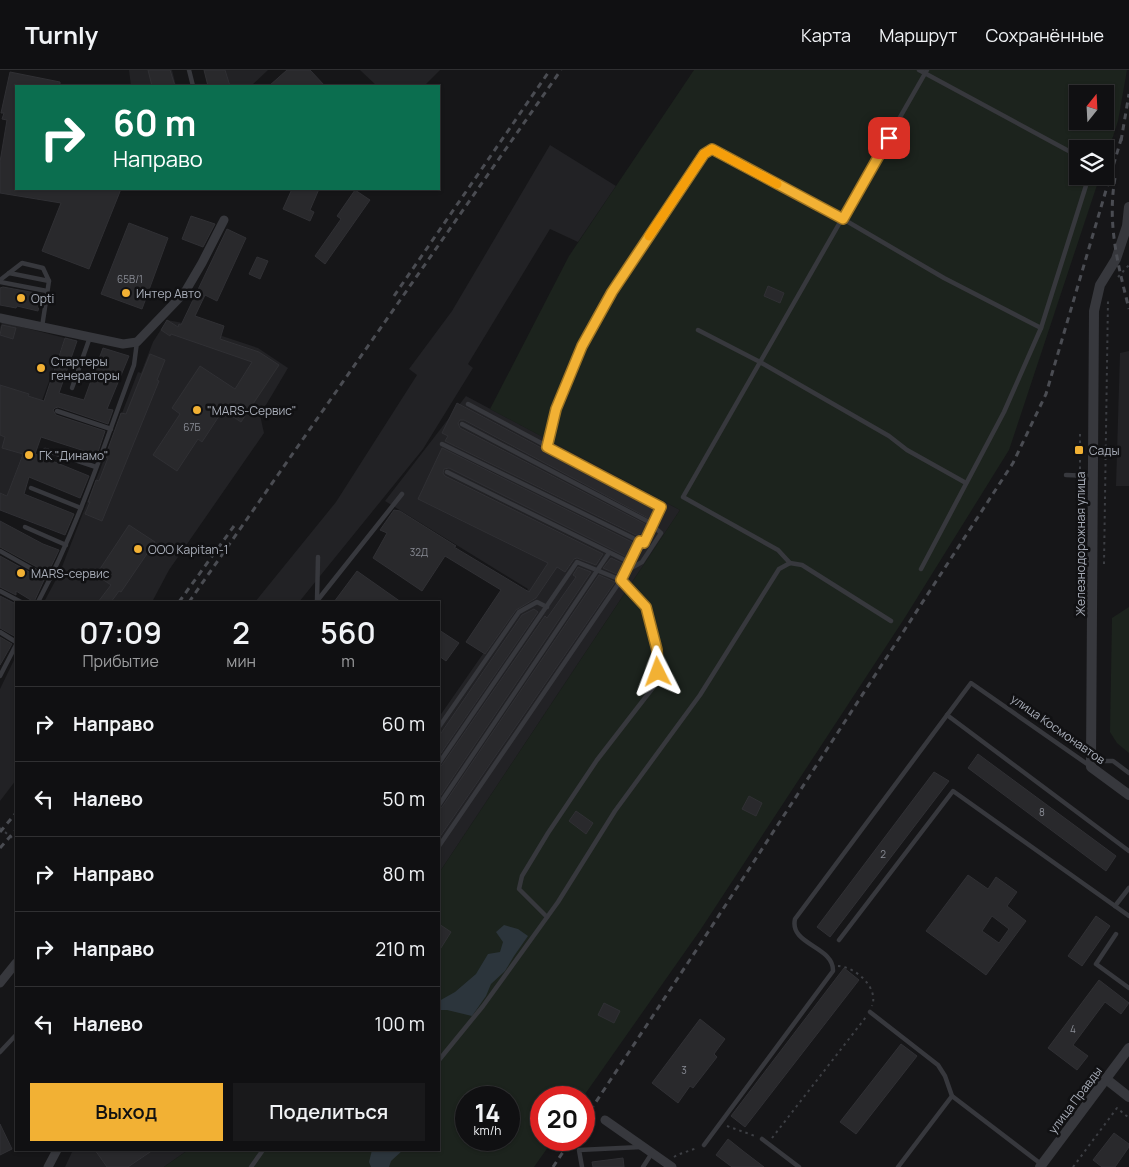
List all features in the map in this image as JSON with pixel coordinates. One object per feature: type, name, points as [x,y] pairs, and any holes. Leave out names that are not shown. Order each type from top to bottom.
[{"type":"street","name":"Железнодорожная улица","points":[[1091,764],[1094,311],[1100,286],[1116,259],[1127,226],[1129,207]]},
{"type":"street","points":[[0,318],[122,344],[137,342],[185,292],[224,220]]},
{"type":"street","name":"улица Космонавтов","points":[[1091,764],[1129,795]]},
{"type":"street","points":[[0,983],[15,964]]},
{"type":"street","name":"улица Правды","points":[[1041,1166],[1129,1048]]},
{"type":"street","points":[[1106,1079],[1129,1097]]},
{"type":"street","points":[[605,1120],[670,1166]]},
{"type":"street","points":[[48,1167],[57,1151]]},
{"type":"lane","points":[[189,70],[193,85]]},
{"type":"lane","points":[[919,70],[926,72],[1069,151]]},
{"type":"lane","points":[[892,621],[802,565],[790,563],[778,550],[683,497],[926,72]]},
{"type":"lane","points":[[547,447],[556,409],[582,346],[612,292],[704,154],[712,149],[843,219],[944,278],[1041,328]]},
{"type":"lane","points":[[921,569],[1004,412],[1041,328],[1086,185]]},
{"type":"lane","points":[[0,281],[22,263],[43,268],[49,281],[42,327]]},
{"type":"lane","points":[[9,273],[49,281]]},
{"type":"lane","points":[[0,281],[47,291]]},
{"type":"lane","points":[[698,330],[760,362],[889,436],[907,450],[966,483]]},
{"type":"lane","points":[[72,388],[90,337]]},
{"type":"lane","points":[[39,601],[66,545],[81,508],[134,365],[137,342]]},
{"type":"lane","points":[[442,444],[644,543],[661,507],[468,404]]},
{"type":"lane","points":[[57,411],[110,429]]},
{"type":"lane","points":[[462,424],[647,521],[661,533],[642,562],[626,571]]},
{"type":"lane","points":[[45,450],[96,467]]},
{"type":"lane","points":[[447,472],[629,562]]},
{"type":"lane","points":[[1066,475],[1092,476]]},
{"type":"lane","points":[[32,488],[81,508]]},
{"type":"lane","points":[[318,601],[402,494]]},
{"type":"lane","points":[[26,527],[66,545]]},
{"type":"lane","points":[[440,845],[621,580],[640,541]]},
{"type":"lane","points":[[0,551],[50,579]]},
{"type":"lane","points":[[440,804],[609,553]]},
{"type":"lane","points":[[317,601],[318,557]]},
{"type":"lane","points":[[440,761],[577,562],[621,580],[646,607],[657,650],[658,672],[655,685],[597,760],[548,833],[522,876],[519,889],[547,917]]},
{"type":"lane","points":[[440,1059],[483,1006],[547,917],[615,810],[700,695],[779,569],[790,563]]},
{"type":"lane","points":[[0,590],[18,601]]},
{"type":"lane","points":[[440,726],[519,612],[537,602],[546,607]]},
{"type":"lane","points":[[0,632],[15,642]]},
{"type":"lane","points":[[0,676],[2,667],[15,645]]},
{"type":"lane","name":"улица Космонавтов","points":[[947,715],[971,684],[1091,764]]},
{"type":"lane","points":[[704,1145],[830,976],[833,966],[829,958],[796,932],[794,928],[795,919],[947,715],[1129,851]]},
{"type":"lane","points":[[1091,764],[1113,761],[1129,773]]},
{"type":"lane","points":[[839,940],[953,791],[1129,916]]},
{"type":"lane","points":[[1115,906],[1129,888]]},
{"type":"lane","points":[[1116,934],[1096,964],[1129,988]]},
{"type":"lane","points":[[870,1012],[938,1065],[945,1076],[952,1096],[1041,1166]]},
{"type":"lane","points":[[0,1052],[15,1036]]},
{"type":"lane","points":[[898,1167],[952,1096]]},
{"type":"lane","points":[[762,1139],[799,1167]]},
{"type":"lane","points":[[582,1167],[579,1150],[644,1147]]},
{"type":"lane","points":[[251,1167],[262,1151]]},
{"type":"lane","points":[[642,1167],[652,1153]]},
{"type":"path","points":[[1115,280],[1129,265]]},
{"type":"path","points":[[1104,570],[1108,297]]},
{"type":"path","points":[[1079,476],[1080,434]]},
{"type":"path","points":[[0,828],[15,840]]},
{"type":"path","points":[[768,1143],[870,1012],[874,1003],[874,996],[868,983],[846,967],[833,966]]},
{"type":"path","points":[[1073,1167],[1117,1108],[1129,1118]]},
{"type":"path","points":[[720,1124],[762,1139]]},
{"type":"path","points":[[670,1166],[677,1154],[704,1145]]},
{"type":"shaded area","points":[[129,70],[172,70],[176,85],[131,85]]},
{"type":"shaded area","points":[[204,70],[268,70],[252,85],[209,85]]},
{"type":"shaded area","points":[[360,70],[440,70],[425,85],[376,85]]},
{"type":"shaded area","points":[[694,70],[1127,70],[1118,121],[1112,140],[1069,140],[1069,185],[1097,185],[1009,450],[904,619],[701,929],[591,1086],[530,1086],[530,1151],[545,1151],[534,1167],[164,1167],[187,1151],[440,1151],[440,871],[680,510],[490,409],[569,256]]},
{"type":"shaded area","points":[[550,145],[616,186],[578,242],[550,229],[468,364],[473,368],[423,449],[300,601],[256,601],[336,502],[417,375],[409,369],[452,311]]},
{"type":"shaded area","points":[[167,320],[183,323],[258,348],[288,368],[260,415],[264,433],[169,570],[153,601],[45,601],[60,572],[138,372],[141,373],[153,342]]},
{"type":"shaded area","points":[[2,322],[65,338],[7,496],[0,493],[0,328]]},
{"type":"shaded area","points":[[1129,351],[1129,486],[1116,486],[1120,353]]},
{"type":"shaded area","points":[[466,396],[680,510],[440,871],[440,716],[528,589],[385,501]]},
{"type":"shaded area","points":[[1129,607],[1129,753],[1117,743],[1110,732],[1112,618]]},
{"type":"shaded area","points":[[15,658],[15,781],[0,801],[0,689]]},
{"type":"shaded area","points":[[504,925],[518,929],[528,936],[505,971],[491,984],[486,996],[472,1016],[440,1010],[440,1000],[455,992],[476,974],[488,954],[500,952],[503,942],[496,932]]},
{"type":"shaded area","points":[[73,1151],[187,1151],[164,1167],[65,1167]]},
{"type":"shaded area","points":[[372,1151],[402,1151],[391,1161],[389,1167],[371,1167],[369,1162]]},
{"type":"building","points":[[148,70],[170,70],[175,85],[152,85]]},
{"type":"building","points":[[204,70],[225,70],[230,85],[208,85]]},
{"type":"building","points":[[287,70],[310,70],[324,85],[270,85]]},
{"type":"building","points":[[10,72],[60,82],[60,85],[15,85],[15,190],[121,190],[89,269],[42,251],[61,203],[0,193],[0,162],[7,120],[2,119],[4,113],[1,113]]},
{"type":"building","points":[[292,190],[319,190],[310,210],[314,212],[310,221],[283,209]]},
{"type":"building","points":[[355,190],[370,200],[325,264],[315,256],[341,219],[337,216]]},
{"type":"building","points":[[191,216],[215,224],[203,247],[182,239]]},
{"type":"building","points":[[129,223],[168,238],[142,309],[101,294]]},
{"type":"building","points":[[227,229],[246,238],[217,301],[205,295],[195,316],[224,326],[220,339],[259,352],[279,365],[241,422],[223,410],[202,442],[198,439],[177,471],[153,455],[180,414],[172,408],[200,366],[235,389],[252,362],[171,334],[170,336],[161,330],[167,320],[178,327],[179,324],[181,325]]},
{"type":"building","points":[[257,257],[268,261],[260,279],[249,274]]},
{"type":"building","points":[[768,286],[784,293],[780,303],[764,296]]},
{"type":"building","points":[[0,288],[41,294],[38,311],[17,306],[16,308],[0,305]]},
{"type":"building","points":[[2,325],[16,328],[13,339],[0,335]]},
{"type":"building","name":"ГК \"Динамо\"","points":[[65,338],[77,341],[59,393],[84,400],[103,348],[129,356],[107,409],[113,410],[108,424],[58,407],[53,410],[56,415],[105,431],[97,455],[41,437],[35,454],[89,476],[80,498],[29,477],[24,494],[74,514],[65,535],[0,510],[0,493],[7,496],[23,454],[2,448],[5,437],[0,435],[0,385],[44,401]]},
{"type":"building","points":[[150,354],[165,360],[157,380],[159,381],[102,521],[85,514],[90,502],[88,502],[96,480],[99,481],[108,458],[105,457],[121,413],[126,414]]},
{"type":"building","points":[[457,403],[656,509],[650,519],[464,420],[460,420],[458,423],[460,428],[645,524],[647,527],[643,535],[640,533],[638,536],[445,441],[448,436],[442,433]]},
{"type":"building","points":[[442,448],[634,543],[627,557],[449,468],[444,469],[443,473],[445,476],[603,554],[596,565],[577,558],[574,559],[565,572],[557,567],[536,598],[516,610],[485,654],[466,642],[501,590],[445,556],[422,591],[373,558],[387,533],[380,530],[394,510],[400,511],[456,546],[454,547],[529,592],[548,563],[418,499]]},
{"type":"building","points":[[0,521],[43,544],[59,550],[48,573],[0,547]]},
{"type":"building","points":[[129,525],[155,542],[121,592],[119,591],[112,601],[99,601],[111,585],[96,575]]},
{"type":"building","points":[[0,556],[44,580],[34,601],[16,591],[16,595],[0,587]]},
{"type":"building","points":[[611,558],[624,564],[619,575],[603,568]]},
{"type":"building","points":[[578,567],[591,572],[440,797],[440,766],[545,616],[547,618],[576,577],[573,575]]},
{"type":"building","points":[[357,571],[400,601],[335,601]]},
{"type":"building","points":[[599,575],[615,582],[440,837],[440,808]]},
{"type":"building","points":[[0,596],[15,604],[15,636],[0,628]]},
{"type":"building","points":[[534,609],[538,612],[440,755],[440,735],[522,615]]},
{"type":"building","points":[[440,631],[459,643],[446,661],[440,657]]},
{"type":"building","points":[[0,637],[12,644],[0,665]]},
{"type":"building","points":[[978,754],[1116,856],[1106,871],[968,768]]},
{"type":"building","points":[[934,772],[949,781],[830,937],[817,927]]},
{"type":"building","points":[[749,796],[762,803],[756,816],[742,809]]},
{"type":"building","points":[[576,811],[593,823],[586,834],[569,821]]},
{"type":"building","points":[[968,875],[988,889],[996,877],[1017,892],[1007,906],[1026,921],[986,975],[926,931]],"holes":[[[992,916],[1009,929],[999,943],[982,931]]]},
{"type":"building","points":[[1096,916],[1110,926],[1082,966],[1068,956]]},
{"type":"building","points":[[440,925],[451,932],[440,949]]},
{"type":"building","points":[[844,968],[859,980],[745,1127],[731,1116]]},
{"type":"building","points":[[1099,980],[1129,1003],[1121,1014],[1105,1002],[1073,1045],[1088,1056],[1077,1070],[1048,1048]]},
{"type":"building","points":[[604,1003],[620,1011],[614,1023],[598,1015]]},
{"type":"building","points":[[700,1019],[725,1039],[714,1054],[717,1057],[693,1088],[690,1086],[678,1103],[652,1083]]},
{"type":"building","points":[[901,1044],[917,1056],[856,1134],[840,1122]]},
{"type":"building","points":[[0,1124],[12,1149],[0,1155]]},
{"type":"building","points":[[1114,1133],[1129,1144],[1129,1147],[1115,1167],[1102,1167],[1093,1160]]},
{"type":"building","points":[[728,1139],[764,1167],[732,1167],[716,1155]]},
{"type":"building","points":[[96,1151],[152,1151],[128,1167],[107,1167]]},
{"type":"building","points":[[623,1158],[624,1167],[593,1167],[592,1162]]},
{"type":"railway","points":[[394,296],[550,70]]},
{"type":"railway","points":[[190,601],[561,70]]},
{"type":"railway","points":[[1121,141],[1129,94]]},
{"type":"railway","points":[[595,1103],[1013,463],[1046,394],[1122,136]]},
{"type":"railway","points":[[1115,178],[1112,212],[1113,228],[1129,309]]},
{"type":"railway","points":[[180,601],[234,526]]},
{"type":"railway","points":[[0,832],[15,814]]},
{"type":"railway","points":[[0,848],[15,831]]},
{"type":"railway","points":[[553,1167],[564,1151]]},
{"type":"slow traffic","points":[[649,236],[704,154],[712,149],[777,184]]},
{"type":"place","name":"Интер Авто","points":[[126,293]]},
{"type":"place","name":"Opti","points":[[21,298]]},
{"type":"place","name":"Стартеры генераторы","points":[[41,368]]},
{"type":"place","name":"\"MARS-Сервис\"","points":[[197,410]]},
{"type":"place","name":"Сады","points":[[1079,450]]},
{"type":"place","name":"ГК \"Динамо\"","points":[[29,455]]},
{"type":"place","name":"ООО Kapitan-1","points":[[138,549]]},
{"type":"place","name":"MARS-сервис","points":[[21,573]]},
{"type":"route","points":[[658,672],[657,650],[646,607],[621,580],[640,541],[644,543],[661,507],[547,447],[556,409],[582,346],[612,292],[704,154],[712,149],[843,219],[889,138]]}]
